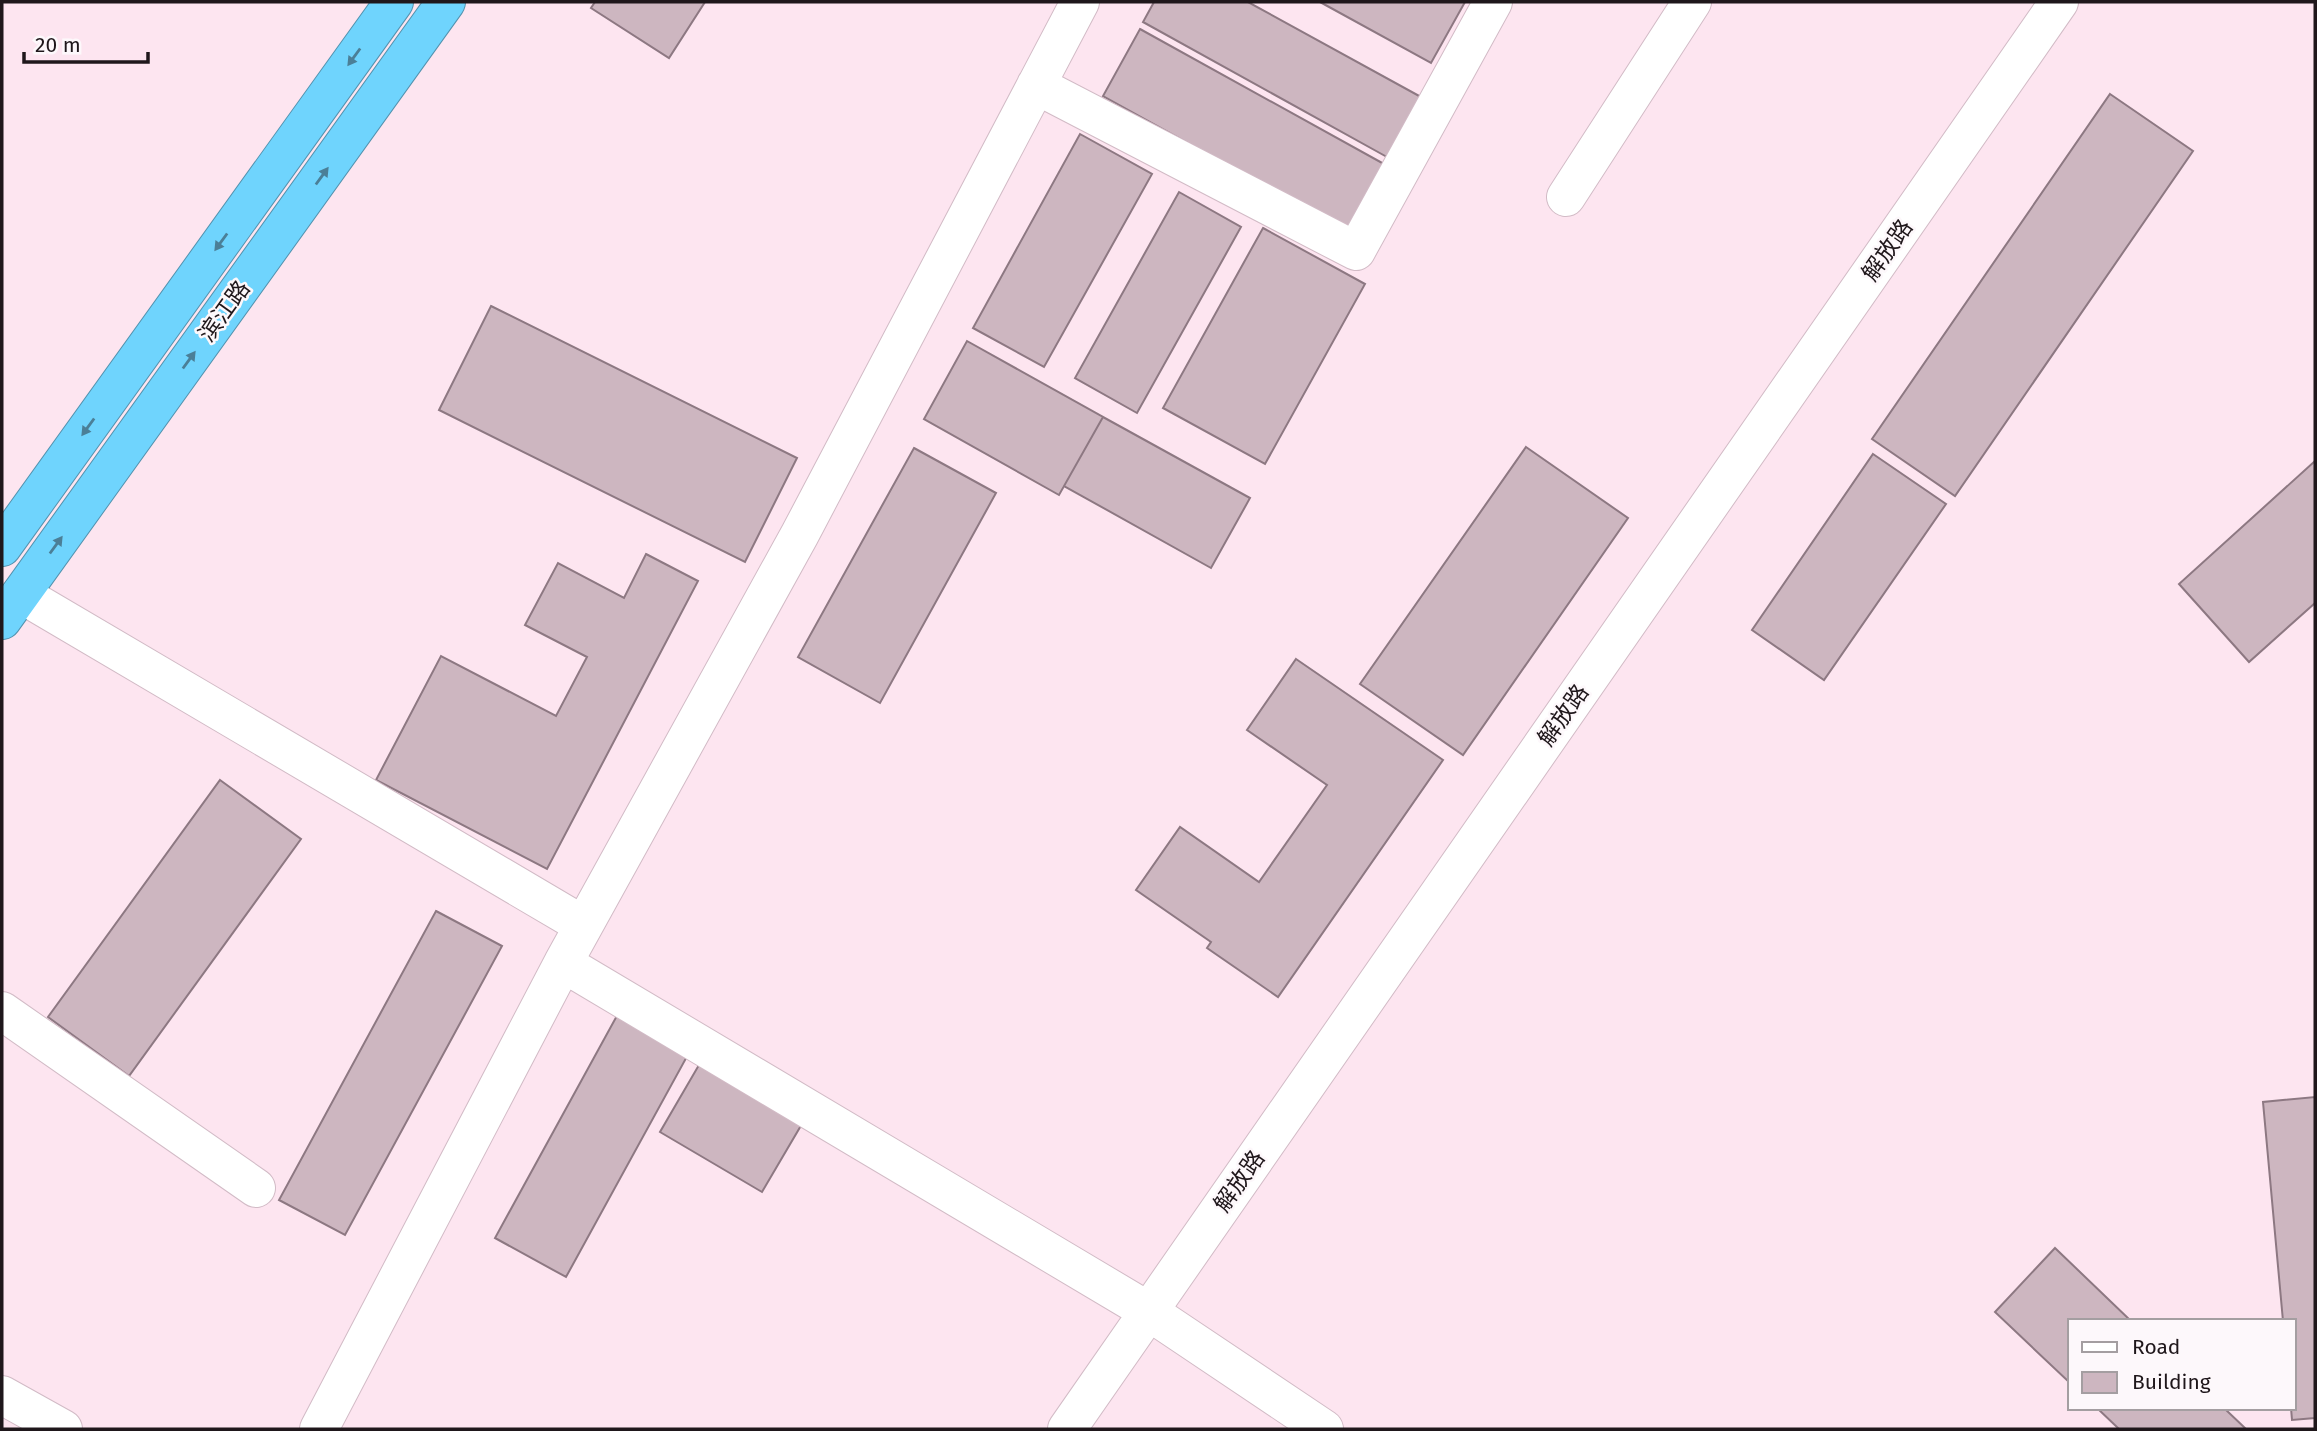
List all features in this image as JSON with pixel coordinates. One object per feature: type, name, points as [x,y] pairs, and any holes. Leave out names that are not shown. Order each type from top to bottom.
[{"type":"highway","name":"滨江路","points":[[2,547],[394,2]]},
{"type":"highway","name":"滨江路","points":[[11,607],[446,2]]},
{"type":"street","points":[[319,1429],[563,963],[800,534],[1080,2]]},
{"type":"street","points":[[1036,85],[1356,251],[1493,2]]},
{"type":"street","points":[[1566,197],[1692,2]]},
{"type":"street","name":"解放路","points":[[1067,1429],[2059,2]]},
{"type":"street","points":[[11,607],[583,926]]},
{"type":"street","points":[[563,963],[1148,1311],[1324,1429]]},
{"type":"street","points":[[2,1011],[256,1188]]},
{"type":"street","points":[[2,1395],[63,1429]]},
{"type":"building","points":[[595,2],[705,2],[669,58],[591,8]]},
{"type":"building","points":[[1154,2],[1248,2],[1421,97],[1387,157],[1143,22]]},
{"type":"building","points":[[1320,2],[1465,2],[1431,63]]},
{"type":"building","points":[[1140,29],[1384,164],[1347,231],[1103,96]]},
{"type":"building","points":[[2110,94],[2193,151],[1955,496],[1872,439]]},
{"type":"building","points":[[1080,134],[1152,174],[1044,367],[973,328]]},
{"type":"building","points":[[1179,192],[1241,227],[1137,413],[1075,378]]},
{"type":"building","points":[[1263,228],[1365,284],[1265,464],[1163,408]]},
{"type":"building","points":[[491,306],[797,458],[745,562],[439,410]]},
{"type":"building","points":[[967,341],[1103,417],[1059,495],[924,419]]},
{"type":"building","points":[[1103,417],[1250,498],[1211,568],[1064,486]]},
{"type":"building","points":[[1526,447],[1628,518],[1463,755],[1360,684]]},
{"type":"building","points":[[914,448],[996,493],[880,703],[798,657]]},
{"type":"building","points":[[1873,454],[1946,504],[1824,680],[1752,630]]},
{"type":"building","points":[[2315,461],[2315,603],[2249,662],[2179,584]]},
{"type":"building","points":[[646,554],[698,581],[547,869],[376,780],[441,656],[556,716],[587,657],[525,625],[558,563],[624,598]]},
{"type":"building","points":[[1296,659],[1443,760],[1278,997],[1207,948],[1211,942],[1136,890],[1180,827],[1259,882],[1327,785],[1247,730]]},
{"type":"building","points":[[220,780],[301,839],[129,1076],[48,1017]]},
{"type":"building","points":[[436,911],[502,946],[345,1235],[279,1200]]},
{"type":"building","points":[[619,1012],[690,1051],[566,1277],[495,1238]]},
{"type":"building","points":[[703,1058],[806,1117],[762,1192],[660,1132]]},
{"type":"building","points":[[2315,1097],[2315,1418],[2292,1420],[2291,1410],[2296,1410],[2296,1319],[2283,1319],[2263,1102]]},
{"type":"building","points":[[2055,1248],[2129,1319],[2068,1319],[2068,1381],[1995,1312]]},
{"type":"building","points":[[2099,1410],[2226,1410],[2246,1429],[2119,1429]]}]
